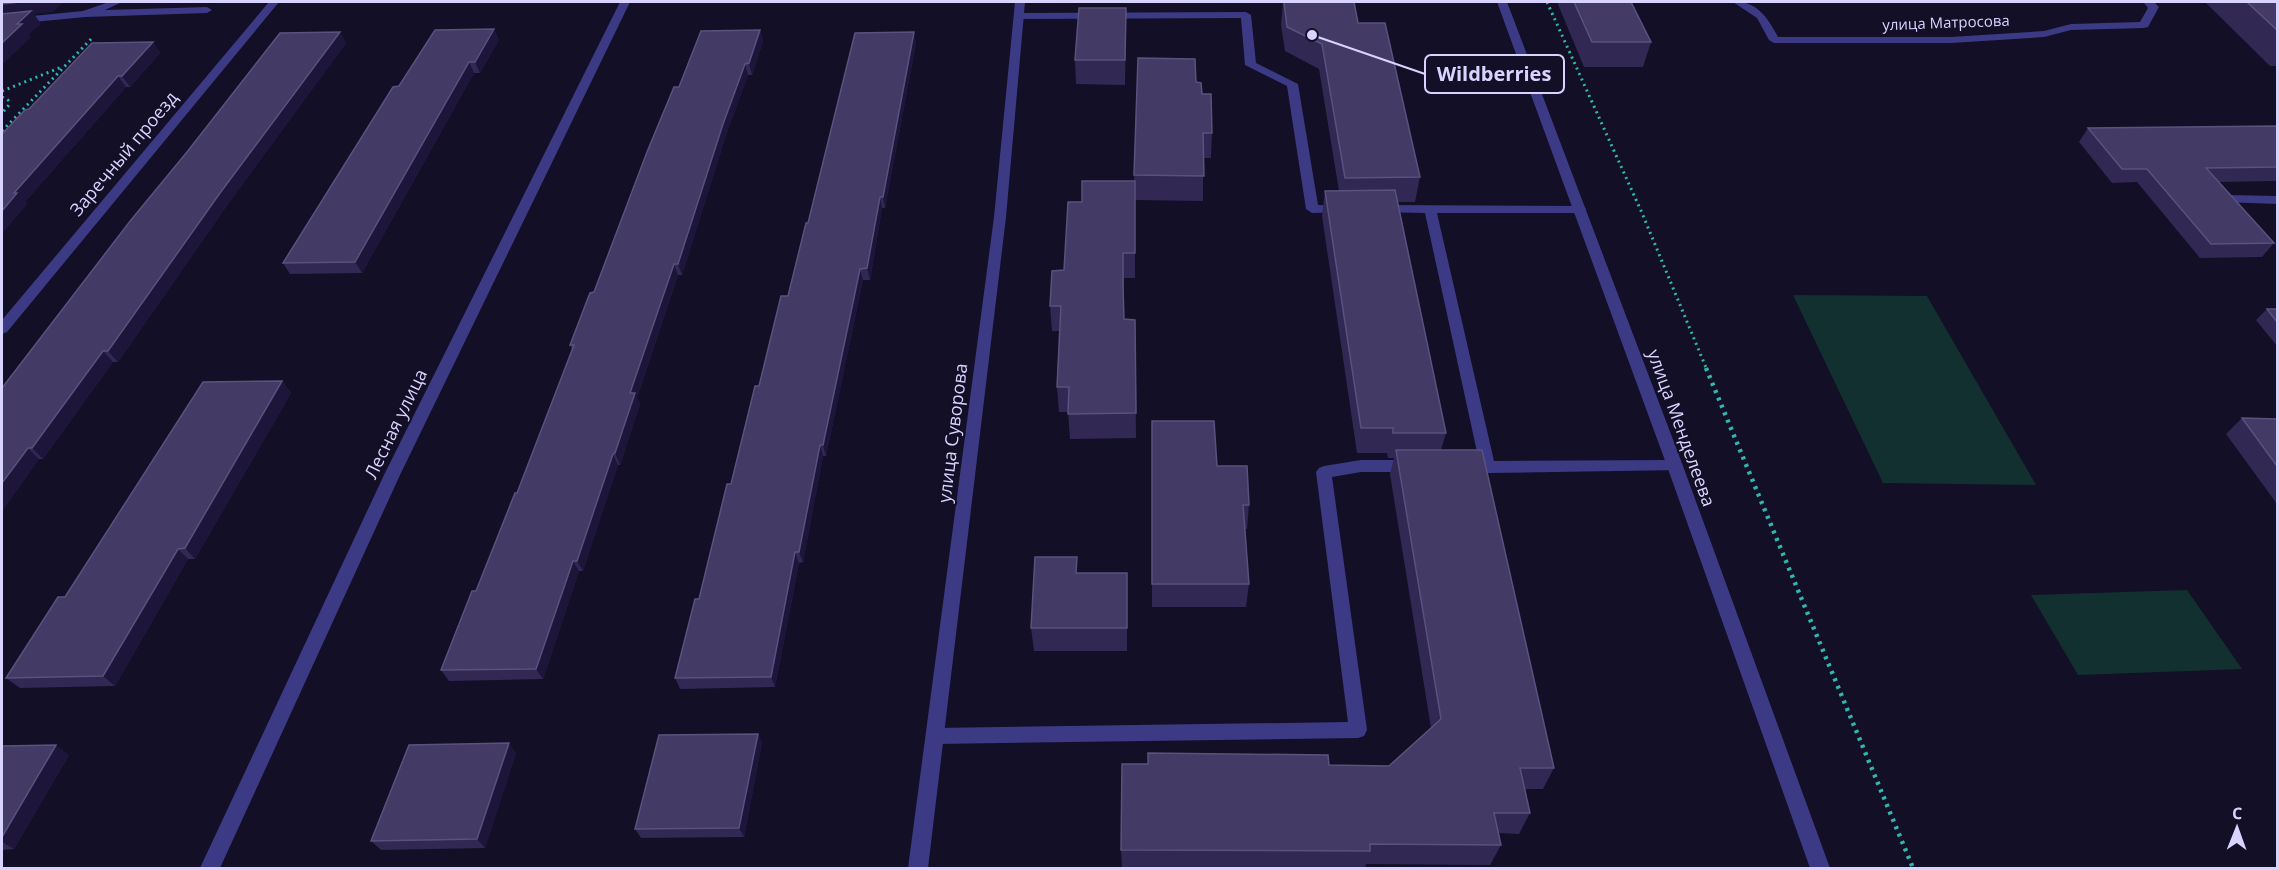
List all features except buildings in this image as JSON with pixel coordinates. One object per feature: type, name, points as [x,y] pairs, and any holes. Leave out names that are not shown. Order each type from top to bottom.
[{"type":"street","name":"Заречный проезд","points":[[2,329],[274,2]]},
{"type":"street","name":"Лесная улица","points":[[210,868],[392,475],[625,2]]},
{"type":"street","points":[[1245,2],[1251,65],[1292,84],[1312,209],[1580,209]]},
{"type":"street","name":"улица Менделеева","points":[[1502,2],[1675,466],[1820,868]]},
{"type":"street","name":"улица Матросова","points":[[1738,2],[1761,16],[1774,40],[2009,37],[2044,34],[2071,27],[2144,25],[2154,7],[2148,2]]},
{"type":"street","points":[[2,22],[85,14],[117,7],[207,10]]},
{"type":"street","points":[[1020,9],[1246,15]]},
{"type":"street","name":"улица Суворова","points":[[918,868],[1000,217],[1020,9]]},
{"type":"street","points":[[2226,199],[2277,200]]},
{"type":"street","points":[[1430,209],[1488,467]]},
{"type":"street","points":[[935,736],[1358,730],[1324,472],[1361,466],[1431,466]]},
{"type":"street","points":[[1454,467],[1675,466]]},
{"type":"path","points":[[1547,2],[1642,213],[1913,868]]},
{"type":"path","points":[[2,131],[65,66],[117,7]]},
{"type":"path","points":[[2,91],[65,66]]},
{"type":"path","points":[[2,97],[8,100],[9,105],[2,113]]},
{"type":"green space","points":[[1793,295],[1927,296],[2036,485],[1883,483]]},
{"type":"green space","points":[[2187,590],[2242,669],[2078,675],[2031,595]]},
{"type":"place","name":"Wildberries","points":[[1312,35]]}]
